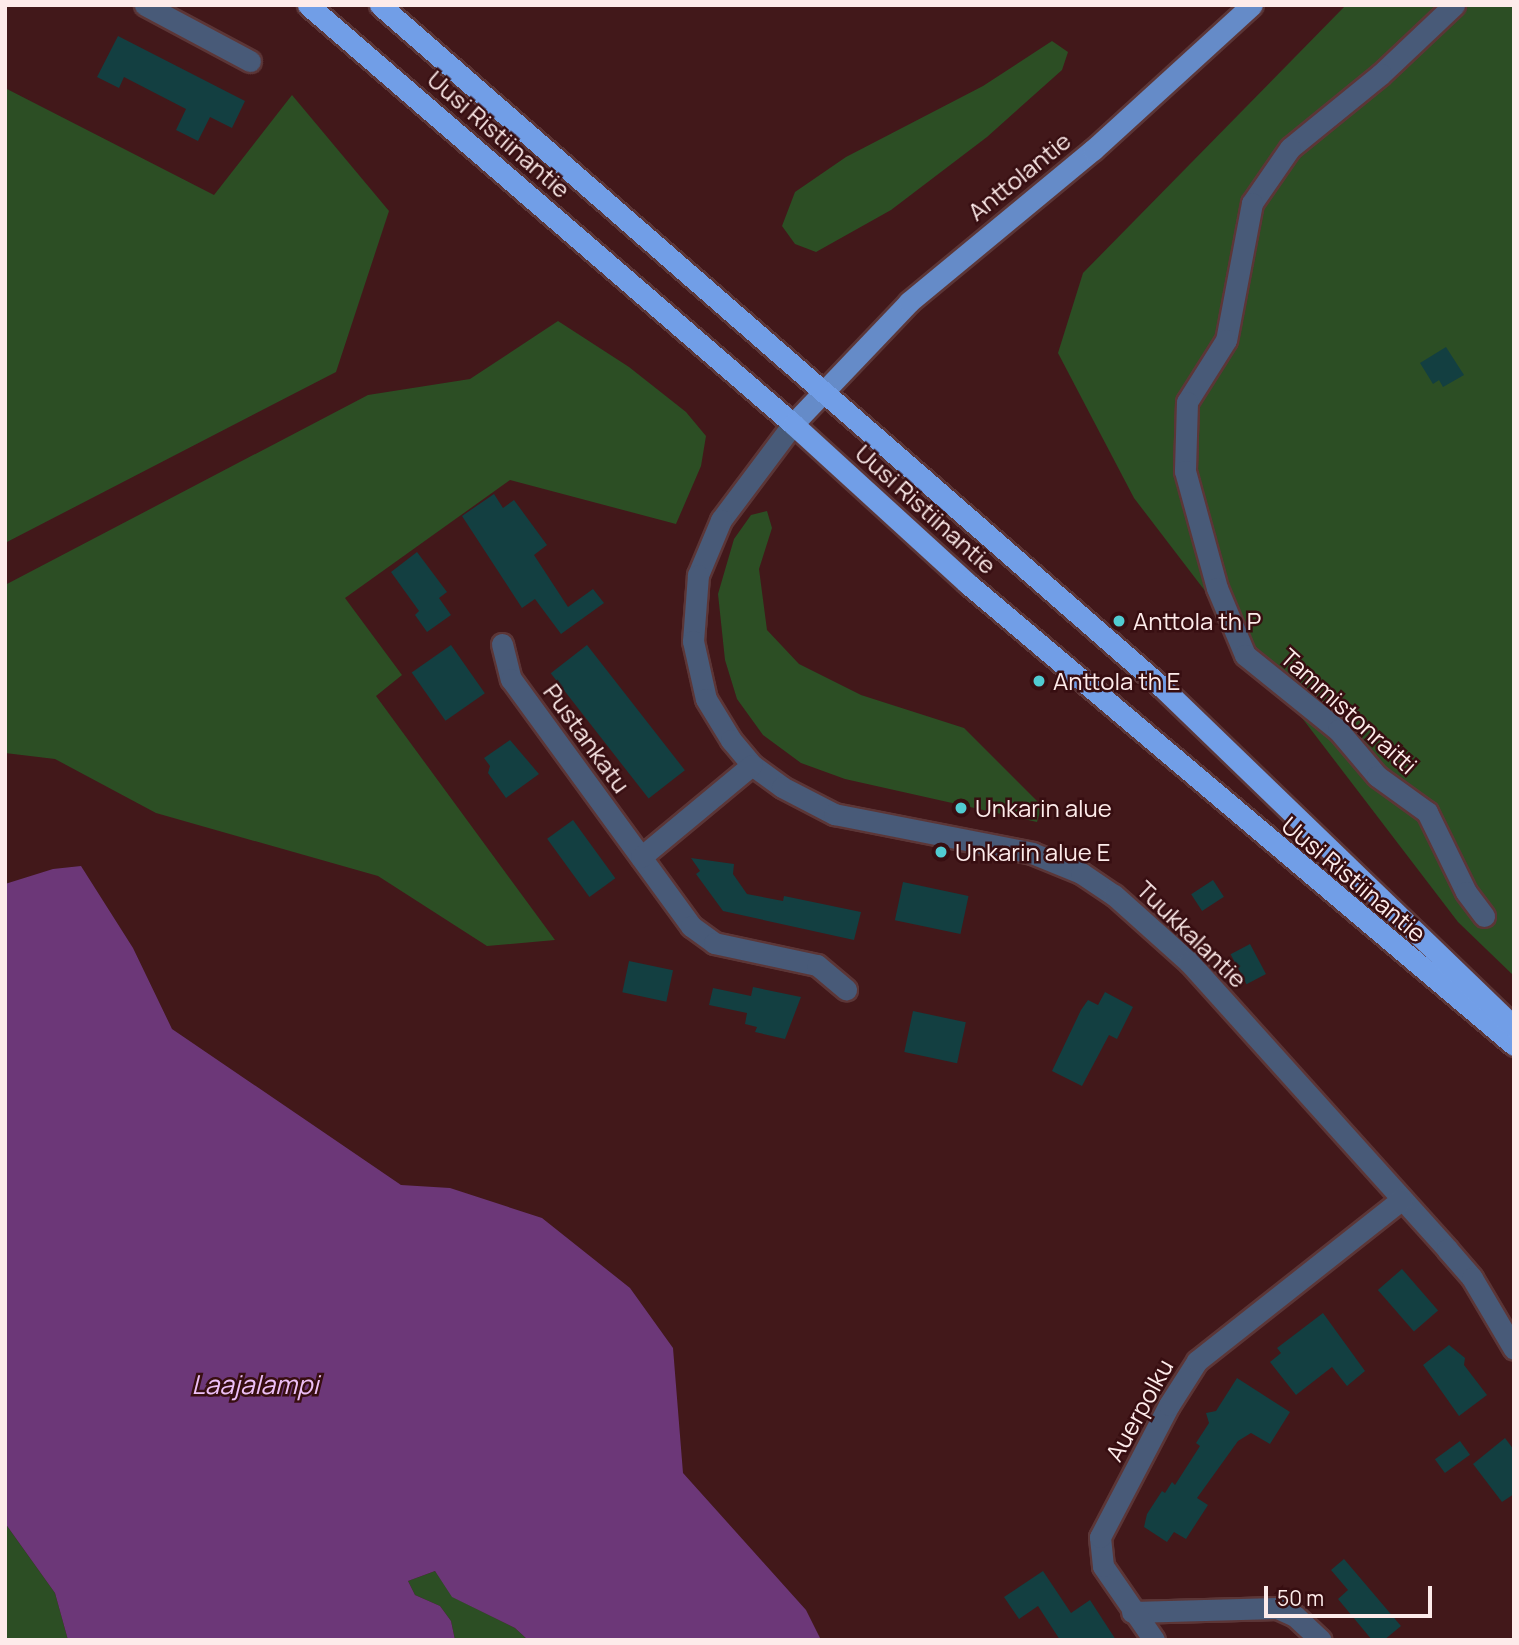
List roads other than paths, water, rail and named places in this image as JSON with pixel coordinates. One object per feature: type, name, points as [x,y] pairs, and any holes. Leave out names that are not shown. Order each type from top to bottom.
[{"type":"highway","name":"Uusi Ristiinantie","points":[[308,5],[793,425],[987,601],[1514,1045]]},
{"type":"highway","name":"Uusi Ristiinantie","points":[[380,5],[1164,688],[1514,1027]]},
{"type":"main road","name":"Anttolantie","points":[[793,425],[909,302],[1093,150],[1252,5]]},
{"type":"street","points":[[145,5],[250,61]]},
{"type":"street","name":"Tammistonraitti","points":[[1454,5],[1381,74],[1290,148],[1252,203],[1226,340],[1187,402],[1185,471],[1217,588],[1245,655],[1338,730],[1377,776],[1427,812],[1466,892],[1484,916]]},
{"type":"street","name":"Tuukkalantie","points":[[793,425],[721,520],[706,549],[693,610],[693,641],[706,699],[752,765],[834,814],[1032,853],[1080,873],[1115,895],[1189,962],[1472,1278],[1514,1349]]},
{"type":"street","name":"Pustankatu","points":[[502,644],[511,679],[691,926],[714,943],[817,965],[846,989]]},
{"type":"street","points":[[641,857],[752,765]]},
{"type":"street","name":"Auerpolku","points":[[1154,1640],[1132,1612],[1103,1566],[1100,1537],[1168,1405],[1197,1361],[1402,1199]]},
{"type":"street","points":[[1132,1612],[1278,1608],[1295,1616],[1321,1640]]},
{"type":"water","name":"Laajalampi","points":[[81,866],[133,948],[172,1029],[401,1185],[450,1188],[542,1218],[630,1288],[673,1348],[683,1473],[806,1610],[821,1640],[528,1640],[515,1628],[452,1597],[435,1571],[408,1581],[415,1595],[440,1606],[451,1621],[455,1640],[68,1640],[55,1593],[5,1523],[5,884],[53,869]]},
{"type":"place","name":"Anttola th P","points":[[1119,621]]},
{"type":"place","name":"Anttola th E","points":[[1039,681]]},
{"type":"place","name":"Unkarin alue","points":[[961,808]]},
{"type":"place","name":"Unkarin alue E","points":[[941,852]]}]
